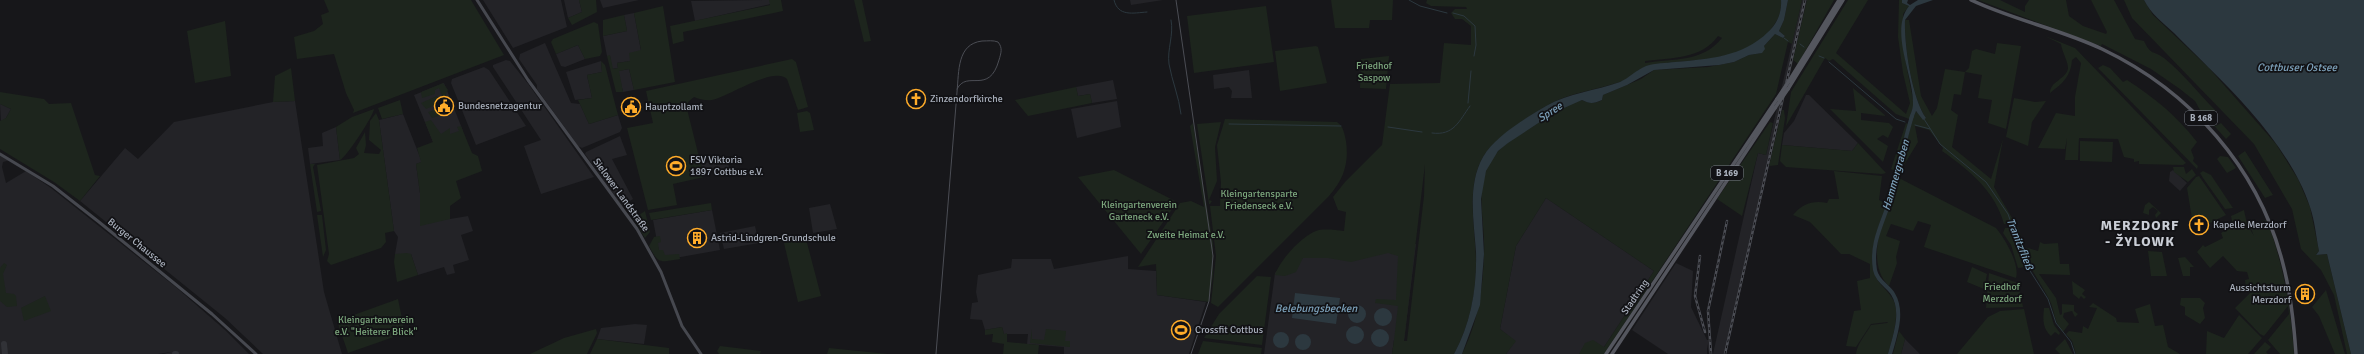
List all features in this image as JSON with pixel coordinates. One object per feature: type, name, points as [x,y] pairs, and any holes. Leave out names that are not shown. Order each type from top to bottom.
[{"type":"main road","name":"Sielower Landstraße","points":[[477,0],[511,54],[580,153],[637,229],[666,282],[682,326],[701,354]]},
{"type":"main road","name":"Stadtring","points":[[1606,354],[1842,0]]},
{"type":"main road","name":"Stadtring","points":[[1612,354],[1788,89],[1842,0]]},
{"type":"main road","name":"B 168","points":[[1971,0],[2087,42],[2124,60],[2161,84],[2198,114],[2232,155],[2266,214],[2286,277],[2296,354]]},
{"type":"main road","name":"Burger Chaussee","points":[[0,154],[53,186],[212,314],[256,354]]},
{"type":"shaded area","points":[[483,0],[561,0],[567,27],[513,48]]},
{"type":"shaded area","points":[[564,0],[579,0],[582,12],[568,18]]},
{"type":"shaded area","points":[[600,0],[639,0],[603,8]]},
{"type":"shaded area","points":[[769,0],[771,4],[695,21],[691,1]]},
{"type":"shaded area","points":[[1130,0],[1163,0],[1131,5]]},
{"type":"shaded area","points":[[1802,0],[1807,0],[1726,354],[1713,354],[1758,153],[1766,155]]},
{"type":"shaded area","points":[[634,13],[641,51],[631,61],[617,63],[618,68],[612,69],[610,56],[607,56],[603,36],[627,31],[624,15]]},
{"type":"shaded area","points":[[545,43],[571,103],[580,104],[589,124],[618,115],[622,128],[620,132],[582,148],[578,146],[537,89],[537,85],[519,59],[520,54]]},
{"type":"shaded area","points":[[578,45],[585,59],[565,67],[561,66],[556,54]]},
{"type":"shaded area","points":[[506,60],[510,61],[529,85],[594,177],[541,194],[524,146],[541,140],[493,67],[493,65]]},
{"type":"shaded area","points":[[601,61],[602,72],[587,75],[592,98],[575,100],[566,72]]},
{"type":"shaded area","points":[[484,67],[489,70],[526,126],[476,145],[451,83],[452,79]]},
{"type":"shaded area","points":[[629,69],[634,90],[623,92],[618,71]]},
{"type":"shaded area","points":[[1249,70],[1252,98],[1231,98],[1232,91],[1229,87],[1214,89],[1213,75]]},
{"type":"shaded area","points":[[1113,80],[1117,99],[1092,103],[1090,94],[1078,96],[1076,87]]},
{"type":"shaded area","points":[[444,83],[463,131],[433,142],[414,95]]},
{"type":"shaded area","points":[[1806,95],[1809,95],[1858,143],[1852,151],[1782,145],[1784,133],[1794,121]]},
{"type":"shaded area","points":[[295,101],[324,292],[342,354],[263,354],[225,318],[80,201],[125,148],[138,159],[174,122],[273,102]]},
{"type":"shaded area","points":[[1117,101],[1121,127],[1077,138],[1071,109]]},
{"type":"shaded area","points":[[0,104],[11,109],[6,118],[1,122]]},
{"type":"shaded area","points":[[403,114],[422,162],[416,164],[420,193],[450,219],[468,216],[473,231],[461,235],[469,260],[453,265],[455,273],[447,275],[444,267],[418,275],[411,254],[395,254],[398,237],[394,231],[379,120]]},
{"type":"shaded area","points":[[336,127],[340,160],[310,164],[308,148],[323,146],[322,133]]},
{"type":"shaded area","points":[[620,136],[627,155],[612,159],[633,199],[622,206],[585,154],[586,152]]},
{"type":"shaded area","points":[[0,154],[10,160],[3,162],[2,167],[6,183],[26,171],[51,188],[177,288],[225,330],[249,354],[163,354],[171,352],[158,354],[0,354]]},
{"type":"shaded area","points":[[727,158],[729,168],[703,173],[701,164]]},
{"type":"shaded area","points":[[2173,170],[2187,183],[2180,191],[2169,181],[2170,172]]},
{"type":"shaded area","points":[[1546,198],[1654,271],[1604,347],[1583,354],[1506,354],[1515,341],[1500,329],[1516,246]]},
{"type":"shaded area","points":[[830,204],[837,229],[813,233],[809,208]]},
{"type":"shaded area","points":[[712,210],[720,250],[664,260],[660,257],[653,220]]},
{"type":"shaded area","points":[[755,226],[759,243],[724,249],[720,233]]},
{"type":"shaded area","points":[[1314,232],[1416,244],[1404,341],[1394,340],[1392,354],[1264,354],[1275,273]]},
{"type":"shaded area","points":[[1128,256],[1128,269],[1156,271],[1157,295],[1206,302],[1189,354],[1064,354],[1064,347],[1027,344],[1028,334],[1004,334],[1002,327],[985,330],[982,320],[970,319],[972,303],[978,302],[976,292],[978,275],[1011,268],[1012,259],[1051,259],[1054,269]]},
{"type":"shaded area","points":[[1676,263],[1693,271],[1691,307],[1707,340],[1710,340],[1712,354],[1709,354],[1707,344],[1707,354],[1668,354],[1632,330]]},
{"type":"shaded area","points":[[635,324],[647,325],[644,344],[597,339],[601,328]]},
{"type":"shaded area","points":[[1905,339],[1920,354],[1901,354]]},
{"type":"green space","points":[[324,0],[471,0],[504,55],[353,113],[354,110],[346,93],[334,54],[297,59],[294,37],[314,31],[323,24],[321,15],[329,12]]},
{"type":"green space","points":[[579,0],[596,0],[597,12],[572,25],[568,18],[582,12]]},
{"type":"green space","points":[[769,0],[781,0],[783,11],[683,32],[684,41],[673,44],[670,26],[770,5]]},
{"type":"green space","points":[[854,0],[862,0],[871,41],[864,42]]},
{"type":"green space","points":[[1331,0],[1393,0],[1392,20],[1370,20],[1369,28],[1335,28]]},
{"type":"green space","points":[[1427,0],[1781,0],[1780,13],[1774,25],[1762,38],[1748,47],[1733,54],[1716,58],[1665,63],[1645,67],[1623,81],[1564,97],[1546,106],[1521,122],[1495,143],[1483,157],[1474,182],[1473,210],[1476,251],[1475,288],[1468,322],[1454,354],[1392,354],[1398,306],[1375,303],[1376,299],[1396,300],[1398,256],[1388,253],[1351,262],[1328,258],[1303,258],[1296,272],[1285,276],[1275,275],[1281,262],[1306,236],[1319,230],[1344,231],[1346,212],[1338,210],[1333,197],[1345,182],[1382,145],[1390,84],[1440,83],[1444,43],[1471,45],[1471,26],[1462,19],[1455,19],[1451,13],[1455,9],[1467,9],[1466,7],[1431,6],[1426,3]],"holes":[[[1718,36],[1722,38],[1714,46],[1706,52],[1696,56],[1645,63],[1645,61],[1675,58],[1695,53],[1711,44]],[[1425,164],[1424,196],[1407,341],[1404,341]]]},
{"type":"green space","points":[[1788,0],[1802,0],[1792,44],[1788,42],[1776,94],[1604,354],[1579,354],[1585,343],[1593,340],[1604,347],[1654,271],[1546,198],[1516,246],[1500,329],[1516,341],[1506,354],[1462,354],[1476,318],[1481,293],[1484,242],[1482,206],[1483,182],[1486,170],[1500,149],[1549,115],[1562,108],[1582,100],[1594,103],[1602,100],[1603,95],[1641,79],[1654,70],[1708,67],[1734,62],[1749,55],[1761,53],[1764,46],[1775,34],[1783,38],[1785,36],[1779,31],[1784,20]]},
{"type":"green space","points":[[1807,0],[1834,0],[1798,64],[1793,60]]},
{"type":"green space","points":[[1848,0],[1868,0],[1836,53],[1906,114],[1910,103],[1903,73],[1898,37],[1899,0],[1902,0],[1902,3],[1909,6],[1903,14],[1904,53],[1914,105],[1909,119],[1896,114],[1833,59],[1829,61],[1825,58],[1786,126],[1791,92]]},
{"type":"green space","points":[[1978,0],[2000,0],[2025,12],[2025,6],[2029,0],[2066,0],[2069,16],[2083,26],[2106,34],[2107,32],[2091,0],[2114,0],[2135,39],[2144,41],[2146,46],[2151,51],[2164,58],[2178,70],[2216,111],[2211,113],[2209,119],[2216,126],[2221,123],[2231,134],[2226,139],[2200,110],[2195,101],[2151,69],[2102,44],[2101,46]]},
{"type":"green space","points":[[2124,0],[2144,0],[2153,15],[2209,68],[2276,144],[2298,179],[2310,207],[2319,251],[2316,255],[2327,254],[2351,354],[2347,354],[2334,295],[2321,270],[2301,249],[2292,209],[2254,144],[2132,18]]},
{"type":"green space","points":[[663,6],[675,82],[634,90],[629,69],[619,71],[623,92],[616,92],[607,56],[610,55],[613,69],[618,68],[617,63],[630,61],[629,53],[641,50],[634,13]]},
{"type":"green space","points":[[1266,6],[1274,62],[1194,73],[1187,16]]},
{"type":"green space","points":[[624,15],[627,31],[603,36],[603,20]]},
{"type":"green space","points":[[1905,20],[1909,20],[1921,96],[1932,116],[1937,108],[1945,69],[1965,72],[1961,95],[1954,94],[1951,110],[1958,115],[1952,147],[1991,179],[2003,139],[1994,187],[2015,223],[2004,224],[2000,212],[1988,191],[1962,166],[1942,151],[1943,148],[1929,130],[1915,126],[1918,142],[1904,165],[1902,175],[1898,173],[1915,111],[1926,118],[1917,98],[1910,71],[1906,43]]},
{"type":"green space","points":[[225,21],[231,76],[195,83],[187,31]]},
{"type":"green space","points":[[594,22],[598,24],[602,52],[600,56],[585,59],[578,45],[556,54],[551,42],[553,39]]},
{"type":"green space","points":[[2045,36],[2075,48],[2186,163],[2183,165],[2139,164],[2139,161],[2134,162],[2134,159],[2124,157],[2118,139],[2079,138],[2078,160],[2065,160],[2067,138],[2065,149],[2038,148],[2056,113],[2075,116],[2075,97],[2081,63],[2076,57],[2072,60],[2066,79],[2050,93],[2055,83],[2065,75],[2068,68],[2061,44]]},
{"type":"green space","points":[[1997,43],[2021,46],[2006,129],[1988,123],[1992,100],[1978,98],[1982,75],[1965,72],[1969,68],[1972,51],[1976,49],[1995,54]]},
{"type":"green space","points":[[1318,47],[1327,83],[1280,91],[1275,51]]},
{"type":"green space","name":"Friedhof Saspow","points":[[1389,56],[1386,89],[1360,88],[1361,59]]},
{"type":"green space","points":[[792,59],[796,62],[808,107],[798,110],[787,79],[780,76],[772,76],[761,79],[712,100],[703,100],[694,97],[688,102],[687,109],[704,177],[673,184],[677,205],[648,210],[627,128],[653,123],[646,91]]},
{"type":"green space","points":[[601,61],[605,65],[618,115],[589,124],[578,100],[592,98],[587,75],[602,72]]},
{"type":"green space","points":[[2103,65],[2110,68],[2123,82],[2127,80],[2147,94],[2182,124],[2197,142],[2191,150],[2194,158],[2193,161],[2198,166],[2197,169],[2098,68]]},
{"type":"green space","points":[[291,68],[295,101],[273,102],[275,76]]},
{"type":"green space","points":[[443,83],[448,90],[445,96],[446,102],[444,101],[439,88],[435,90],[435,94],[422,98],[421,92]]},
{"type":"green space","points":[[1076,87],[1078,96],[1090,94],[1092,103],[1028,116],[1015,100]]},
{"type":"green space","points":[[1853,88],[1886,116],[1861,113],[1861,120],[1889,123],[1893,127],[1888,138],[1883,135],[1877,139],[1888,146],[1883,162],[1830,109],[1856,111]]},
{"type":"green space","points":[[0,92],[44,99],[49,104],[71,103],[95,175],[100,176],[80,201],[54,182],[0,149],[0,121],[6,118],[11,109],[0,104]]},
{"type":"green space","points":[[437,96],[440,103],[426,109],[421,103]]},
{"type":"green space","points":[[2014,98],[2035,102],[2046,101],[2032,122],[2028,146],[2006,137]]},
{"type":"green space","points":[[400,100],[403,114],[382,119],[378,108]]},
{"type":"green space","points":[[442,108],[444,114],[432,118],[428,112]]},
{"type":"green space","points":[[374,109],[370,119],[359,136],[348,152],[340,160],[336,127],[352,117]]},
{"type":"green space","points":[[1782,110],[1784,110],[1785,118],[1778,165],[1769,166]]},
{"type":"green space","points":[[807,111],[810,113],[814,130],[800,132],[797,113]]},
{"type":"green space","points":[[376,113],[379,120],[394,231],[385,233],[386,242],[381,248],[331,265],[327,261],[329,254],[317,165],[354,158],[359,154],[356,148],[365,132],[366,145],[364,153],[379,154],[381,150],[369,140],[370,121]]},
{"type":"green space","name":"Kleingartensparte Friedenseck e.V.","points":[[1225,119],[1337,122],[1341,126],[1344,133],[1347,156],[1342,177],[1329,196],[1218,307],[1211,303],[1216,256],[1210,206],[1220,206],[1221,182],[1217,145]]},
{"type":"green space","points":[[431,120],[441,134],[450,128],[450,134],[459,131],[457,127],[461,126],[472,153],[478,156],[482,171],[456,181],[461,198],[450,206],[450,219],[420,226],[420,193],[416,164],[421,162],[417,148],[433,142],[425,122]]},
{"type":"green space","points":[[1221,122],[1215,147],[1217,181],[1209,200],[1212,201],[1209,204],[1197,124]]},
{"type":"green space","points":[[1770,122],[1773,123],[1766,155],[1758,153],[1742,216],[1717,199]]},
{"type":"green space","name":"Zweite Heimat e.V.","points":[[1193,123],[1213,243],[1213,275],[1209,302],[1157,295],[1156,264],[1138,267],[1180,203],[1191,201],[1204,207],[1190,126]]},
{"type":"green space","points":[[1906,123],[1908,124],[1895,171],[1891,169]]},
{"type":"green space","points":[[2080,141],[2113,142],[2112,162],[2080,161]]},
{"type":"green space","points":[[1858,143],[1886,173],[1882,174],[1786,167],[1780,161],[1782,145],[1852,151]]},
{"type":"green space","points":[[2245,151],[2273,195],[2265,198],[2238,156]]},
{"type":"green space","points":[[2220,156],[2228,157],[2236,168],[2227,173],[2217,159]]},
{"type":"green space","points":[[310,164],[315,164],[313,167],[321,211],[317,212]]},
{"type":"green space","points":[[2173,167],[2184,167],[2186,174],[2192,169],[2196,175],[2188,182],[2174,172]]},
{"type":"green space","name":"Kleingartenverein Garteneck e.V.","points":[[1114,170],[1177,202],[1141,254],[1078,177]]},
{"type":"green space","points":[[1834,171],[1882,176],[1879,200],[1888,204],[1880,221],[1874,242],[1873,263],[1874,273],[1878,281],[1892,297],[1896,309],[1893,338],[1888,354],[1856,354],[1860,343],[1871,325],[1888,322],[1871,324],[1856,347],[1846,346],[1854,311],[1861,310],[1857,281],[1870,278],[1870,264],[1849,254],[1841,254],[1810,222],[1793,215],[1800,208],[1808,204],[1817,202],[1827,203],[1829,199],[1839,199]]},
{"type":"green space","points":[[2203,171],[2211,175],[2233,208],[2225,209],[2200,173]]},
{"type":"green space","points":[[2199,176],[2226,215],[2194,231],[2187,188],[2196,177]]},
{"type":"green space","points":[[1897,177],[1996,228],[2014,259],[2017,272],[2016,278],[1924,247],[1931,225],[1918,221],[1913,231],[1891,224],[1886,236],[1900,241],[1896,257],[1897,263],[1889,286],[1880,272],[1877,247],[1883,221],[1896,188]]},
{"type":"green space","points":[[2149,202],[2161,213],[2156,218],[2155,215],[2158,211],[2153,207],[2149,210],[2149,215],[2143,213],[2145,205]]},
{"type":"green space","points":[[711,203],[712,210],[651,220],[649,213]]},
{"type":"green space","points":[[2244,210],[2247,224],[2254,236],[2249,224],[2267,220],[2273,236],[2282,269],[2291,319],[2294,354],[2280,354],[2268,340],[2289,314],[2288,306],[2264,336],[2260,334],[2235,308],[2250,293],[2246,289],[2245,280],[2249,279],[2247,272],[2237,271],[2223,256],[2210,268],[2197,252],[2203,245],[2205,247],[2223,238],[2221,233],[2233,226],[2231,216]]},
{"type":"green space","points":[[645,211],[650,232],[645,238],[633,219]]},
{"type":"green space","points":[[317,215],[322,215],[326,250],[323,257]]},
{"type":"green space","points":[[2018,227],[2024,247],[2038,251],[2040,242],[2044,244],[2058,243],[2060,264],[2069,264],[2070,275],[2039,274],[2056,298],[2060,315],[2062,314],[2062,304],[2074,305],[2074,311],[2078,314],[2075,317],[2072,311],[2064,313],[2063,317],[2069,324],[2063,332],[2056,321],[2051,303],[2029,265],[2017,238],[2015,228]]},
{"type":"green space","points":[[2005,228],[2011,228],[2026,267],[2018,268],[2011,245],[2003,233]]},
{"type":"green space","points":[[660,236],[661,242],[658,243],[659,250],[663,250],[665,255],[679,254],[680,259],[661,261],[655,256],[649,246],[654,237]]},
{"type":"green space","points":[[806,239],[821,296],[798,302],[784,243]]},
{"type":"green space","points":[[2148,251],[2162,252],[2167,276],[2151,276]]},
{"type":"green space","points":[[395,254],[411,254],[418,275],[397,282],[394,262]]},
{"type":"green space","points":[[2185,257],[2194,267],[2190,267],[2190,276],[2183,276],[2178,258]]},
{"type":"green space","points":[[4,263],[7,265],[3,274],[6,293],[14,294],[16,296],[17,306],[7,307],[0,301],[0,268]]},
{"type":"green space","points":[[1972,267],[1987,274],[1984,289],[1967,282]]},
{"type":"green space","name":"Friedhof Merzdorf","points":[[1989,273],[2018,283],[2023,307],[1986,308]]},
{"type":"green space","points":[[1257,276],[1271,277],[1262,345],[1204,338],[1219,314]]},
{"type":"green space","points":[[2072,281],[2085,290],[2082,294],[2086,297],[2084,299],[2081,296],[2079,299],[2073,294]]},
{"type":"green space","points":[[2326,290],[2345,354],[2335,354],[2319,316],[2312,307]]},
{"type":"green space","points":[[45,296],[51,311],[24,321],[21,308]]},
{"type":"green space","points":[[2181,298],[2200,298],[2205,303],[2203,308],[2205,318],[2200,324],[2185,315],[2185,307],[2180,305]]},
{"type":"green space","name":"Kleingartenverein e.V. \"Heiterer Blick\"","points":[[398,299],[405,333],[348,353],[337,321]]},
{"type":"green space","points":[[2093,303],[2116,318],[2117,322],[2139,323],[2135,309],[2150,304],[2155,326],[2163,325],[2168,347],[2180,354],[2076,354],[2072,341],[2066,334],[2069,331],[2082,333],[2083,326],[2088,329],[2097,308],[2089,307]]},
{"type":"green space","points":[[2044,308],[2049,308],[2054,325],[2060,333],[2059,335],[2055,332],[2051,336],[2046,330],[2043,319]]},
{"type":"green space","points":[[2024,309],[2034,354],[1957,354],[1988,317],[2000,311]]},
{"type":"green space","points":[[2239,315],[2262,338],[2248,354],[2206,354],[2207,331],[2224,338]]},
{"type":"green space","points":[[1002,327],[1004,334],[1007,333],[1007,342],[1039,345],[1038,354],[1003,354],[1004,344],[992,342],[993,334],[985,335],[985,330]]},
{"type":"green space","points":[[596,329],[597,333],[587,354],[530,354],[564,338]]},
{"type":"green space","points":[[1032,329],[1032,339],[1044,340],[1046,329],[1066,331],[1065,341],[1070,341],[1070,347],[1030,343]]},
{"type":"green space","points":[[1899,331],[1905,339],[1901,354],[1893,354]]},
{"type":"green space","points":[[597,339],[669,348],[669,354],[590,354]]},
{"type":"green space","points":[[2065,339],[2073,354],[2060,354],[2055,349]]},
{"type":"green space","points":[[1203,341],[1262,348],[1261,354],[1198,354]]},
{"type":"green space","points":[[2265,342],[2271,347],[2266,352],[2268,354],[2254,354]]},
{"type":"green space","points":[[720,346],[761,351],[760,354],[719,354],[717,351]]},
{"type":"green space","points":[[829,348],[888,354],[827,354]]},
{"type":"water","name":"Spree","points":[[1781,0],[1788,0],[1784,20],[1779,31],[1785,36],[1783,38],[1775,34],[1764,46],[1765,49],[1762,53],[1749,55],[1734,62],[1719,65],[1654,70],[1627,85],[1603,95],[1602,100],[1592,103],[1582,100],[1555,112],[1498,151],[1486,171],[1481,199],[1484,254],[1480,305],[1462,354],[1454,354],[1469,318],[1474,292],[1476,252],[1473,216],[1473,191],[1475,179],[1483,157],[1495,142],[1511,128],[1546,106],[1573,95],[1620,82],[1646,66],[1712,58],[1736,52],[1748,47],[1768,32],[1774,25],[1780,13]]},
{"type":"water","points":[[1902,0],[1908,0],[1907,3],[1910,5],[1918,0],[1933,0],[1916,6],[1905,20],[1906,43],[1910,71],[1917,98],[1926,118],[1923,120],[1916,111],[1912,121],[1909,119],[1913,106],[1912,93],[1904,54],[1901,28],[1903,16],[1909,6],[1902,3]]},
{"type":"water","name":"Cottbuser Ostsee","points":[[2144,0],[2364,0],[2364,354],[2351,354],[2327,254],[2316,255],[2319,251],[2310,207],[2302,188],[2281,150],[2253,114],[2223,82],[2150,10]]},
{"type":"water","name":"Belebungsbecken","points":[[1295,293],[1340,298],[1336,324],[1292,318]]},
{"type":"water","points":[[1357,305],[1363,308],[1366,314],[1363,320],[1357,323],[1351,320],[1348,314],[1351,308]]},
{"type":"water","points":[[1383,308],[1389,311],[1392,317],[1389,323],[1383,326],[1377,323],[1374,317],[1377,311]]},
{"type":"water","points":[[1355,326],[1361,329],[1364,335],[1361,341],[1355,344],[1349,341],[1346,335],[1349,329]]},
{"type":"water","points":[[1380,329],[1386,332],[1389,338],[1386,344],[1380,347],[1374,344],[1371,338],[1374,332]]},
{"type":"water","points":[[1281,332],[1288,337],[1289,340],[1284,347],[1281,348],[1274,343],[1273,340],[1278,333]]},
{"type":"water","points":[[1303,334],[1310,339],[1311,342],[1306,349],[1303,350],[1296,345],[1295,342],[1300,335]]},
{"type":"waterway","points":[[1114,0],[1116,5],[1123,12],[1147,12]]},
{"type":"waterway","points":[[1409,0],[1420,6],[1447,13]]},
{"type":"waterway","points":[[1453,13],[1464,16],[1475,26],[1476,45],[1474,56]]},
{"type":"waterway","points":[[1171,20],[1172,31],[1169,64],[1181,114]]},
{"type":"waterway","name":"Tranitzfließ","points":[[1784,38],[1788,41]]},
{"type":"waterway","name":"Tranitzfließ","points":[[1800,44],[1804,47]]},
{"type":"waterway","name":"Tranitzfließ","points":[[1819,56],[1824,58]]},
{"type":"waterway","name":"Tranitzfließ","points":[[1829,62],[1896,119],[1905,122]]},
{"type":"waterway","points":[[1468,103],[1471,71]]},
{"type":"waterway","points":[[1432,133],[1451,130],[1459,122],[1470,106]]},
{"type":"waterway","name":"Hammergraben","points":[[1890,354],[1898,324],[1898,308],[1893,294],[1876,274],[1874,259],[1876,240],[1892,193],[1912,116]]},
{"type":"waterway","name":"Tranitzfließ","points":[[1924,119],[1940,144],[1986,182],[2008,214],[2025,263],[2048,299],[2056,323],[2071,342],[2075,354]]},
{"type":"waterway","points":[[1229,124],[1341,126]]},
{"type":"waterway","name":"Tranitzfließ","points":[[1915,125],[1930,129]]},
{"type":"waterway","points":[[1388,127],[1422,132]]},
{"type":"taxiway","points":[[4,344],[5,354]]},
{"type":"tram line","points":[[1176,0],[1213,256],[1209,301],[1191,354]]},
{"type":"tram line","points":[[936,354],[957,92],[958,84],[959,67],[964,53],[968,47],[974,43],[982,41],[998,42],[1001,48],[999,60],[995,71],[990,77],[984,80],[966,81],[961,83],[957,89]]},
{"type":"railway","points":[[1725,354],[1805,0]]},
{"type":"railway","points":[[1711,354],[1708,311],[1727,221]]},
{"type":"railway","points":[[1700,256],[1695,296],[1705,332]]},
{"type":"place","name":"Zinzendorfkirche","points":[[916,99]]},
{"type":"place","name":"Bundesnetzagentur","points":[[444,106]]},
{"type":"place","name":"Hauptzollamt","points":[[631,107]]},
{"type":"place","name":"FSV Viktoria 1897 Cottbus e.V.","points":[[676,166]]},
{"type":"place","name":"Kapelle Merzdorf","points":[[2199,225]]},
{"type":"place","name":"Astrid-Lindgren-Grundschule","points":[[697,238]]},
{"type":"place","name":"Aussichtsturm Merzdorf","points":[[2305,294]]},
{"type":"place","name":"Crossfit Cottbus","points":[[1181,330]]},
{"type":"district","name":"MERZDORF - ŽYLOWK","points":[[2140,234]]}]
